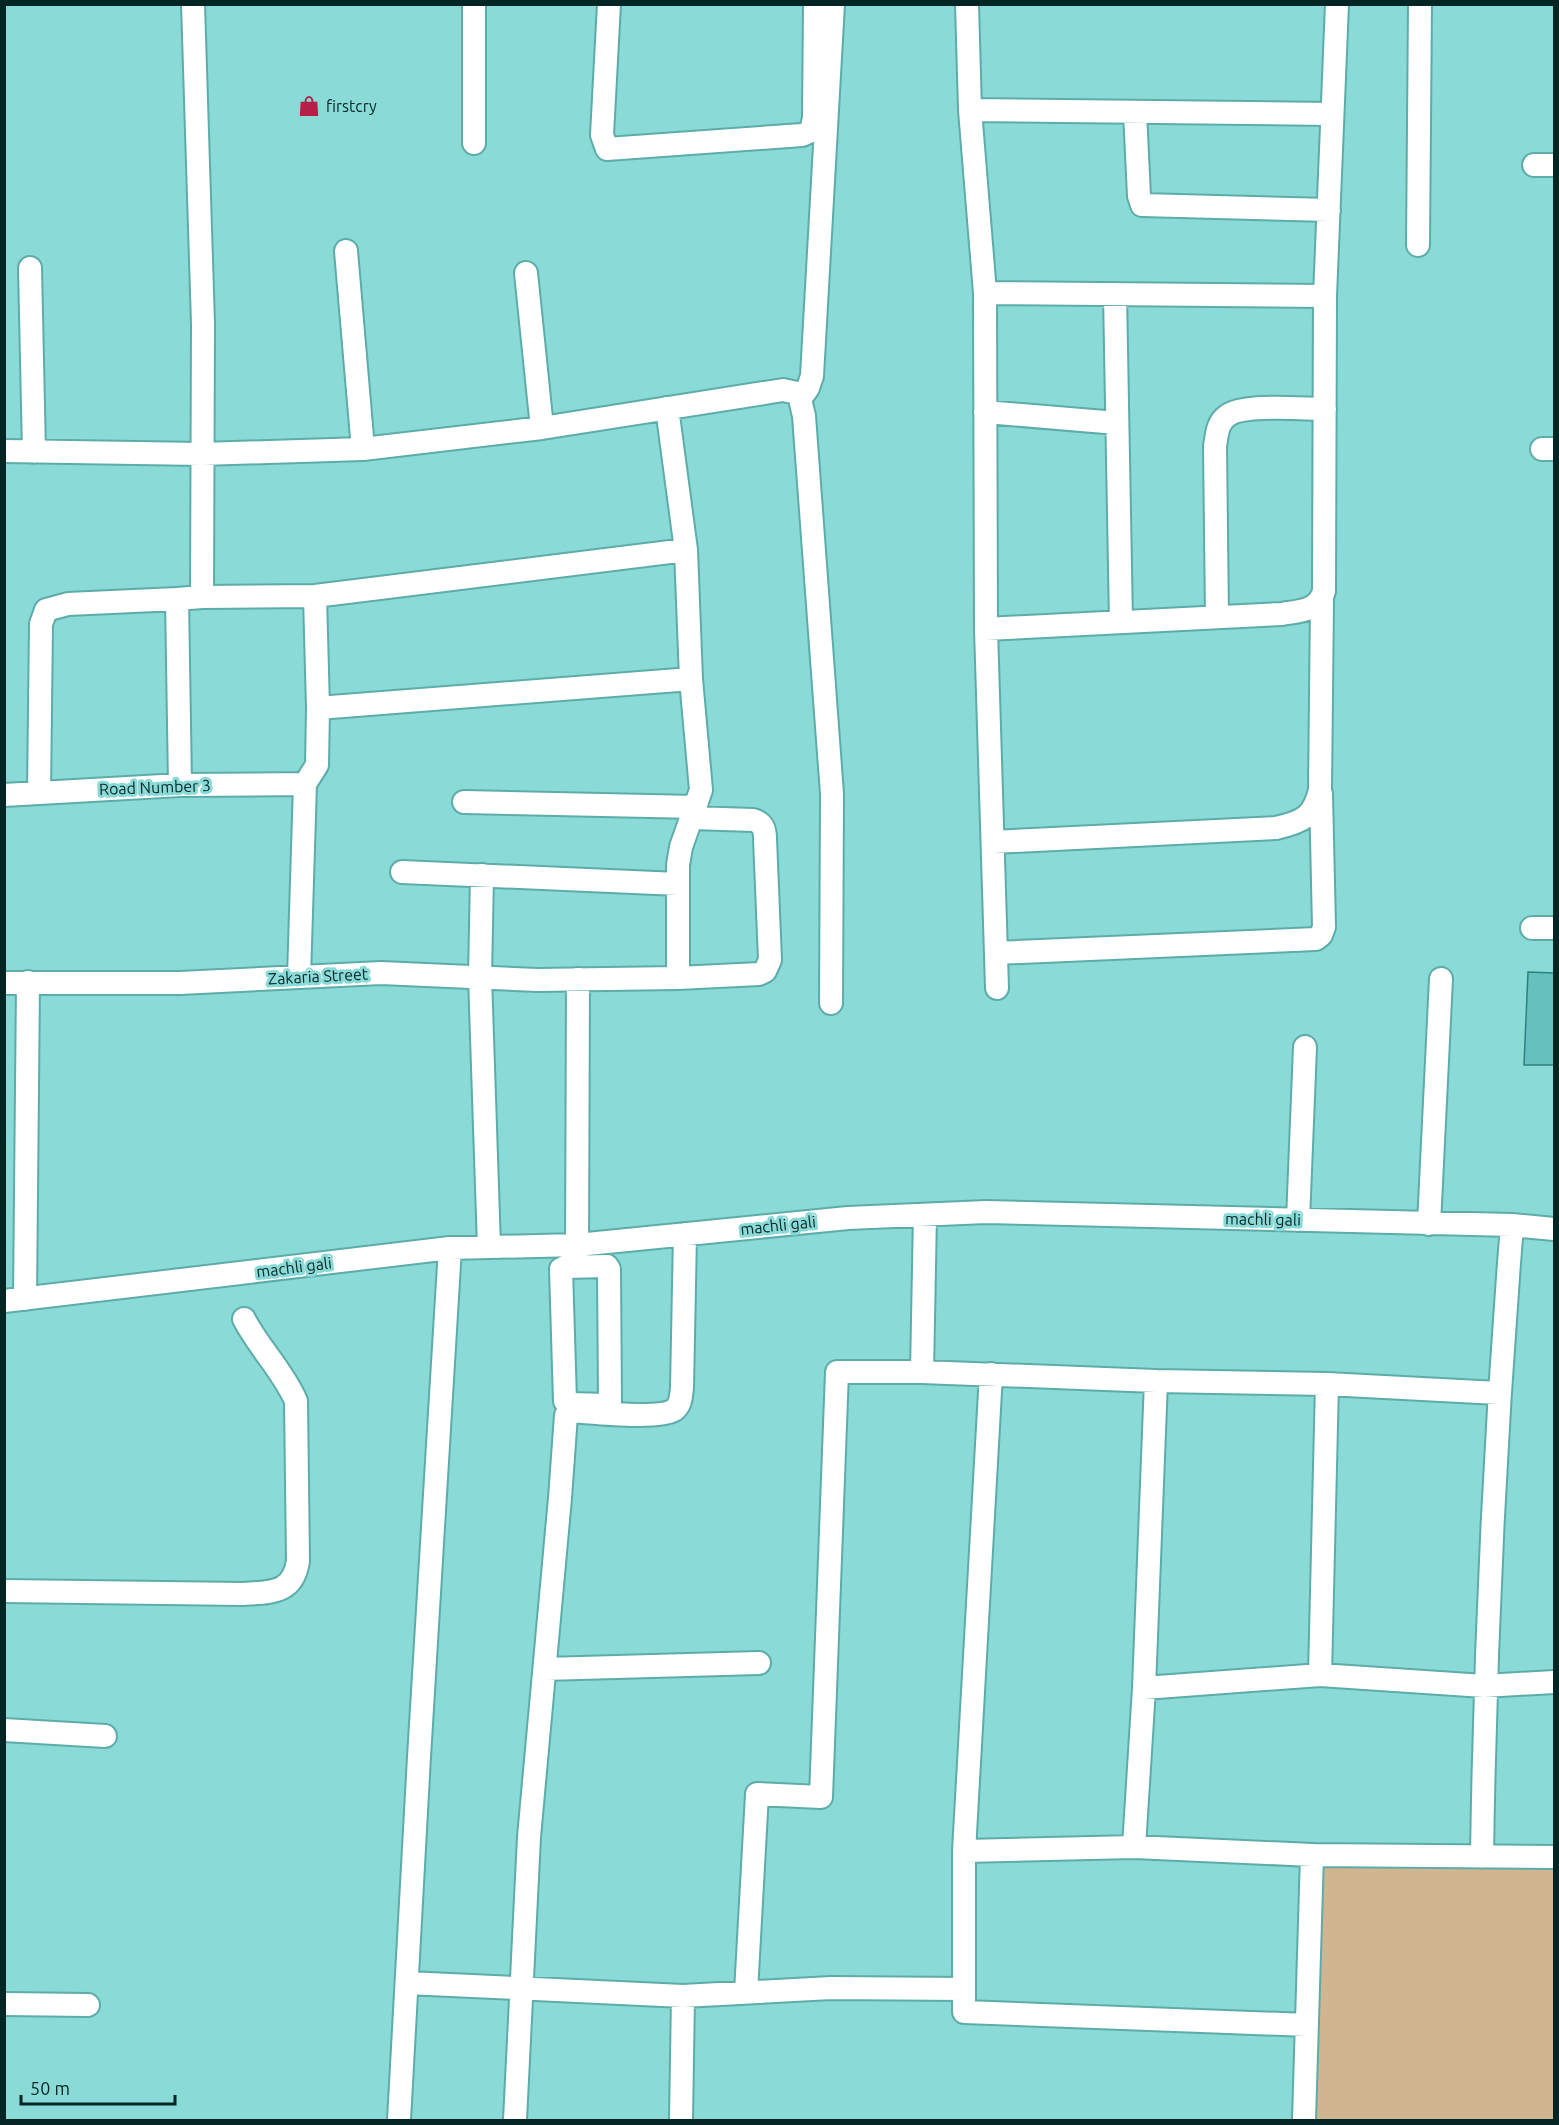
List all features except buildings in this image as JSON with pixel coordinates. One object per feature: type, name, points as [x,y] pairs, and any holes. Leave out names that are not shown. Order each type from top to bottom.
[{"type":"street","points":[[193,4],[203,324],[202,597]]},
{"type":"street","points":[[474,4],[474,143]]},
{"type":"street","points":[[609,4],[602,135],[607,149],[802,135],[811,131],[814,118],[815,4]]},
{"type":"street","points":[[800,399],[808,388],[812,376],[833,4]]},
{"type":"street","points":[[967,4],[970,110],[985,293],[986,629],[998,988]]},
{"type":"street","points":[[996,953],[1316,939],[1321,935],[1324,927],[1320,789],[1322,600],[1324,591],[1325,296],[1337,4]]},
{"type":"street","points":[[1418,245],[1420,4]]},
{"type":"street","points":[[970,110],[1332,114]]},
{"type":"street","points":[[1135,112],[1139,195],[1142,204],[1329,210]]},
{"type":"street","points":[[346,251],[363,449]]},
{"type":"street","points":[[30,268],[34,452]]},
{"type":"street","points":[[526,273],[542,428]]},
{"type":"street","points":[[985,293],[1325,296]]},
{"type":"street","points":[[1115,294],[1121,622]]},
{"type":"street","points":[[4,451],[202,454],[363,449],[542,428],[783,390],[796,393],[800,399],[804,416],[832,794],[831,1003]]},
{"type":"street","points":[[667,408],[686,550],[691,679],[701,781],[678,865],[678,978]]},
{"type":"street","points":[[1217,617],[1215,446],[1217,431],[1221,423],[1226,416],[1244,409],[1325,409]]},
{"type":"street","points":[[986,412],[1117,423]]},
{"type":"street","points":[[39,793],[41,624],[46,610],[68,604],[202,597],[315,596],[686,550]]},
{"type":"street","points":[[299,977],[305,784],[317,765],[315,596]]},
{"type":"street","points":[[177,599],[180,785]]},
{"type":"street","points":[[986,629],[1282,614],[1310,609],[1322,600]]},
{"type":"street","points":[[318,708],[691,679]]},
{"type":"street","name":"Road Number 3","points":[[4,795],[180,785],[305,784]]},
{"type":"street","points":[[993,842],[1276,828],[1302,820],[1311,813],[1318,803],[1320,789]]},
{"type":"street","points":[[464,802],[694,812]]},
{"type":"street","name":"Zakaria Street","points":[[4,983],[180,983],[381,973],[480,978],[578,979],[759,974],[765,971],[770,960],[763,826],[753,820],[694,812]]},
{"type":"street","points":[[402,872],[678,884]]},
{"type":"street","points":[[482,875],[480,978],[489,1247]]},
{"type":"street","points":[[1532,928],[1554,928]]},
{"type":"street","points":[[577,1256],[578,979]]},
{"type":"street","points":[[1429,1224],[1441,980]]},
{"type":"street","points":[[15,1300],[28,982]]},
{"type":"street","points":[[1298,1220],[1305,1047]]},
{"type":"street","name":"machli gali","points":[[15,1300],[450,1248],[489,1247],[577,1256],[685,1234],[848,1218],[986,1212],[1512,1225],[1554,1229]]},
{"type":"street","points":[[922,1372],[925,1215]]},
{"type":"street","points":[[1482,1857],[1484,1686],[1498,1393],[1512,1225]]},
{"type":"street","points":[[577,1256],[561,1269],[565,1401],[577,1408],[653,1415],[665,1413],[678,1406],[682,1388],[685,1234]]},
{"type":"street","points":[[399,2121],[450,1248]]},
{"type":"street","points":[[515,2121],[529,1837],[566,1415],[577,1408],[607,1405],[610,1402],[609,1269],[604,1265],[577,1256]]},
{"type":"street","points":[[4,1591],[243,1594],[271,1592],[282,1589],[291,1582],[298,1561],[296,1401],[285,1379],[254,1338],[244,1319]]},
{"type":"street","points":[[746,1992],[757,1794],[821,1797],[837,1372],[922,1372],[1156,1381],[1327,1384],[1498,1393]]},
{"type":"street","points":[[992,1374],[964,1851],[964,2012],[1307,2025]]},
{"type":"street","points":[[1134,1847],[1144,1688],[1156,1381]]},
{"type":"street","points":[[1320,1675],[1327,1384]]},
{"type":"street","points":[[544,1669],[759,1663]]},
{"type":"street","points":[[1144,1688],[1320,1675],[1484,1686],[1554,1682]]},
{"type":"street","points":[[4,1730],[105,1736]]},
{"type":"street","points":[[964,1851],[1134,1847],[1312,1855],[1554,1857]]},
{"type":"street","points":[[1304,2121],[1312,1855]]},
{"type":"street","points":[[407,1983],[683,1996],[831,1988],[964,1989]]},
{"type":"street","points":[[681,2121],[683,1996]]},
{"type":"street","points":[[4,2004],[87,2005]]},
{"type":"shaded area","points":[[1319,1863],[1554,1866],[1554,2120],[1316,2120]]},
{"type":"place","name":"firstcry","points":[[309,106]]}]
